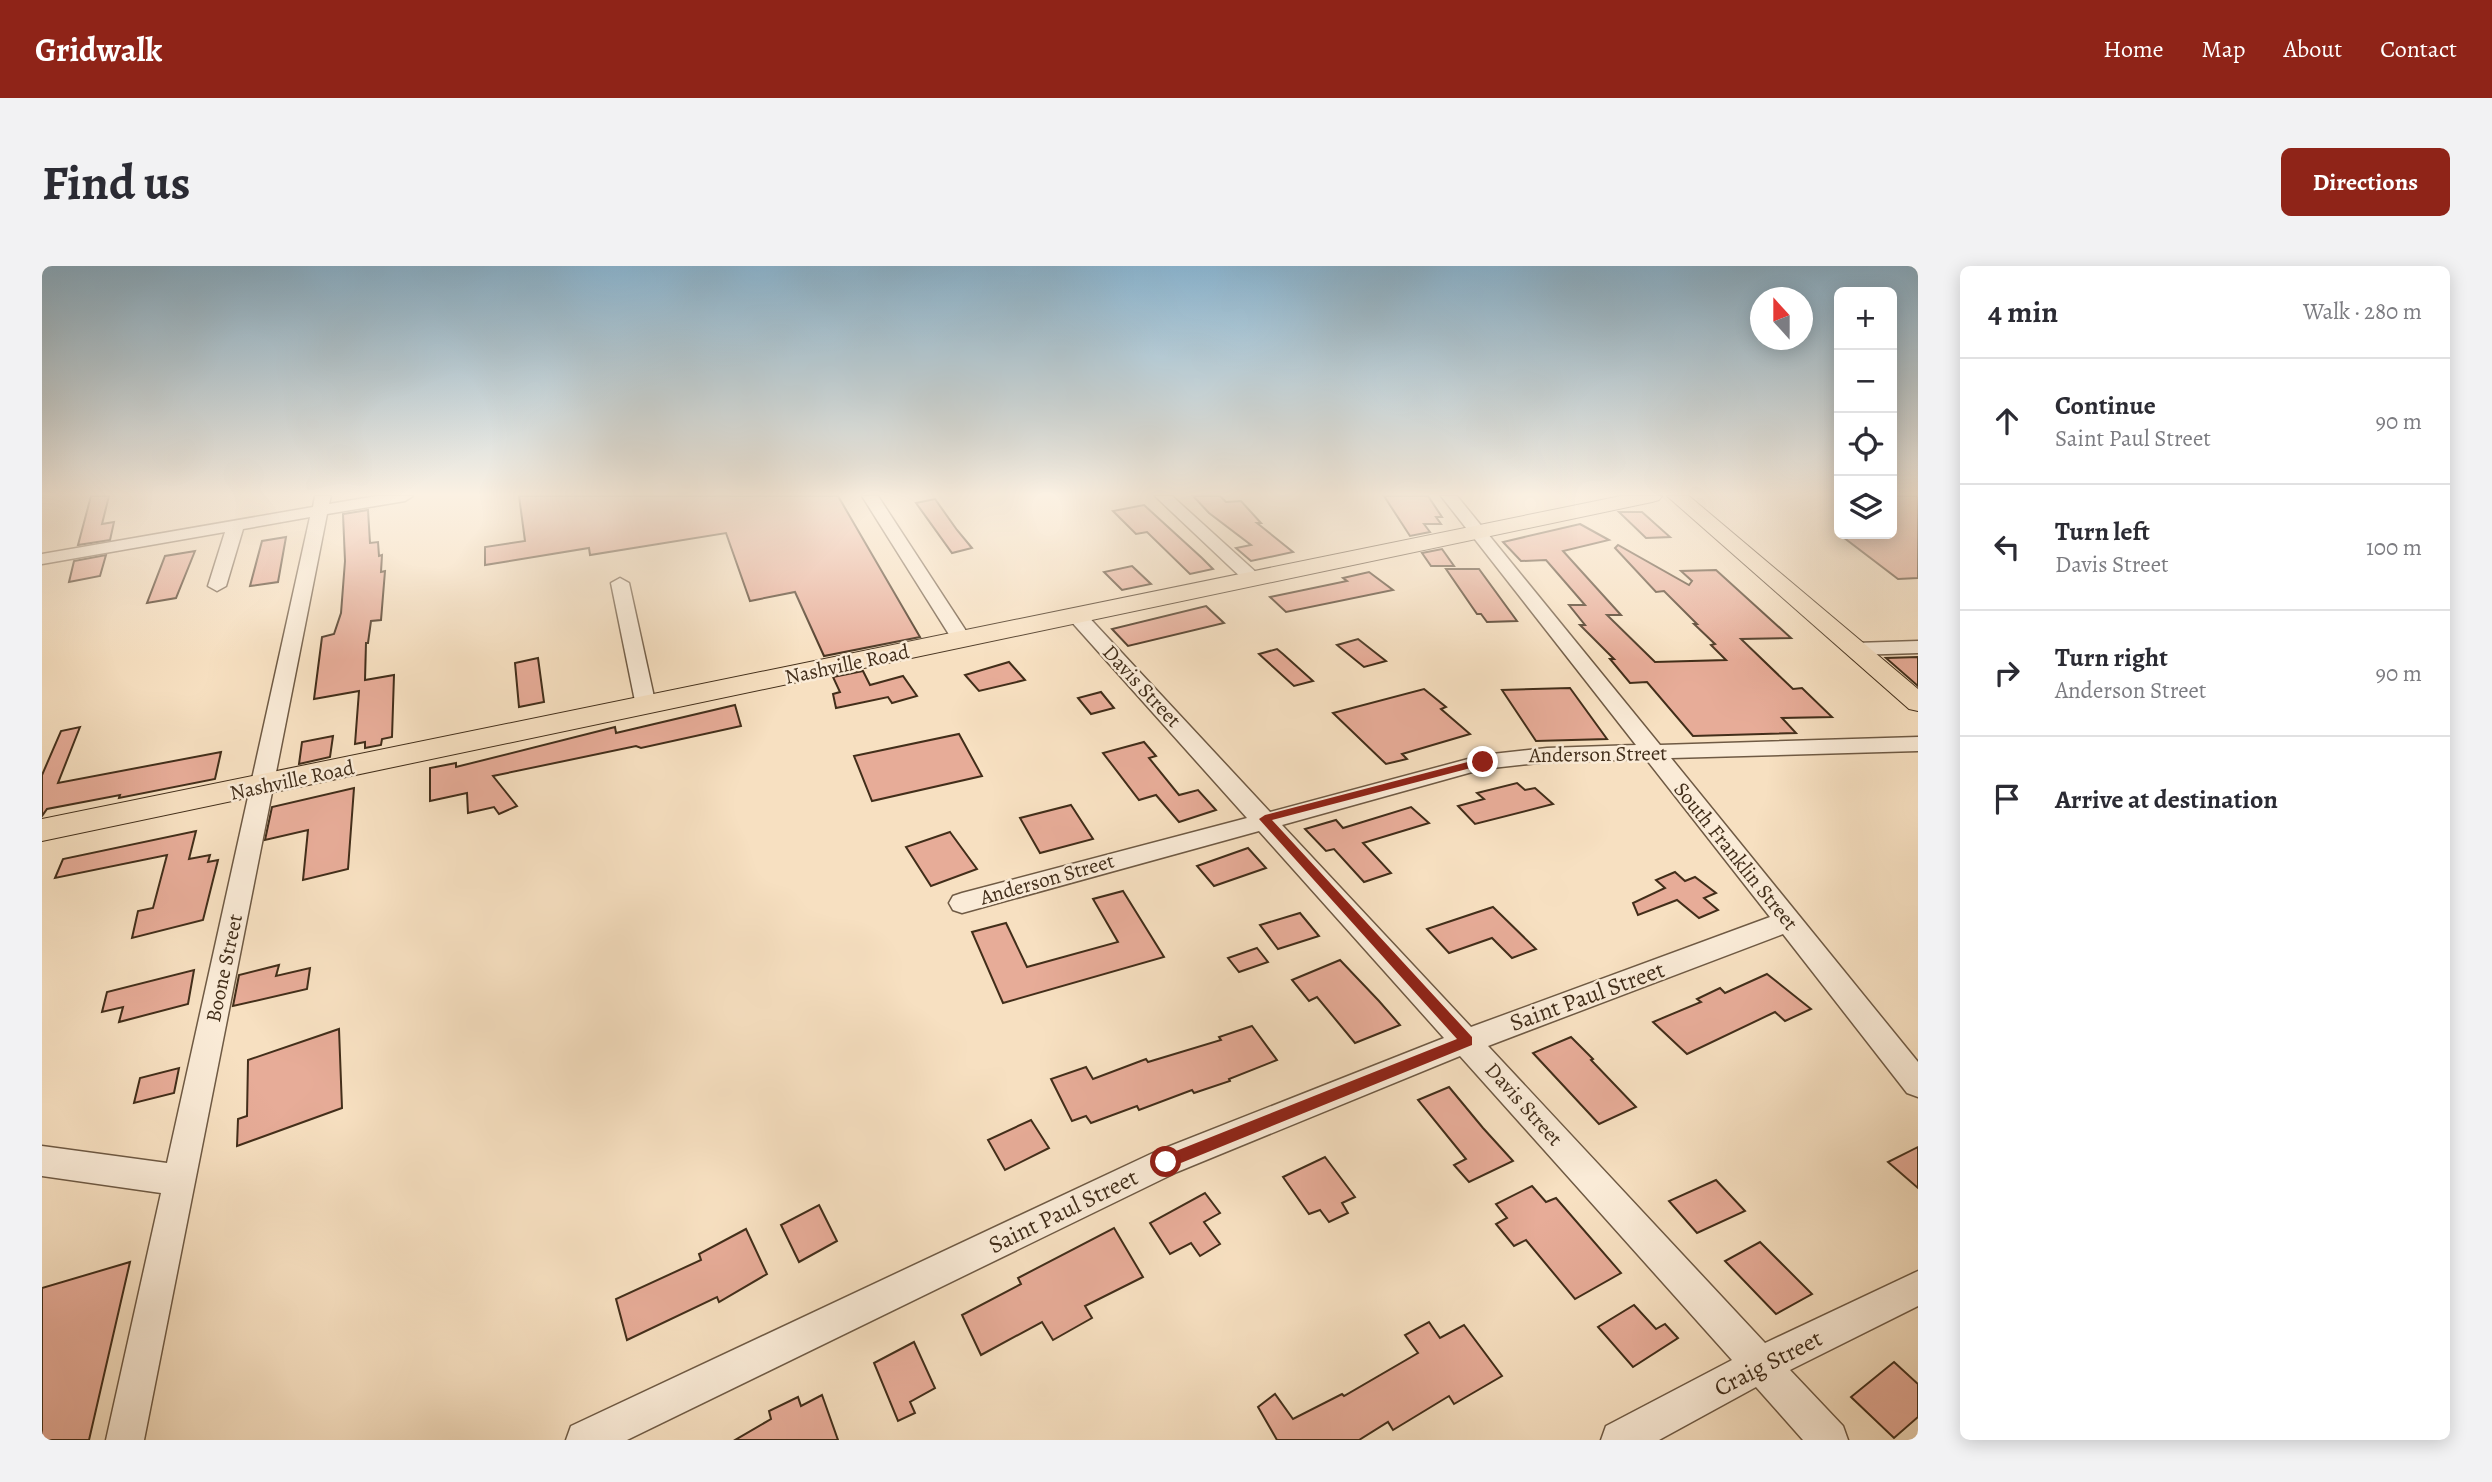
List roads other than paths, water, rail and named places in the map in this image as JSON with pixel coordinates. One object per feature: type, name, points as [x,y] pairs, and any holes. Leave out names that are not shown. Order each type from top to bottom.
[{"type":"main road","name":"Nashville Road","points":[[42,830],[263,787],[1384,551]]},
{"type":"main road","points":[[1741,551],[1918,703]]},
{"type":"street","points":[[42,559],[89,551]]},
{"type":"street","points":[[218,586],[228,551]]},
{"type":"street","name":"Boone Street","points":[[125,1440],[177,1180],[263,787],[311,551]]},
{"type":"street","points":[[905,551],[962,640]]},
{"type":"street","points":[[1222,551],[1252,579]]},
{"type":"street","name":"South Franklin Street","points":[[1493,551],[1918,1084]]},
{"type":"street","points":[[620,583],[646,706]]},
{"type":"street","name":"Davis Street","points":[[1076,615],[1829,1440]]},
{"type":"street","points":[[1855,649],[1918,647]]},
{"type":"street","name":"Anderson Street","points":[[962,903],[1483,762],[1547,754],[1918,744]]},
{"type":"street","name":"Saint Paul Street","points":[[585,1440],[1166,1162],[1467,1041],[1788,921]]},
{"type":"street","points":[[42,1161],[177,1180]]},
{"type":"street","name":"Craig Street","points":[[1620,1440],[1760,1365],[1918,1288]]}]
